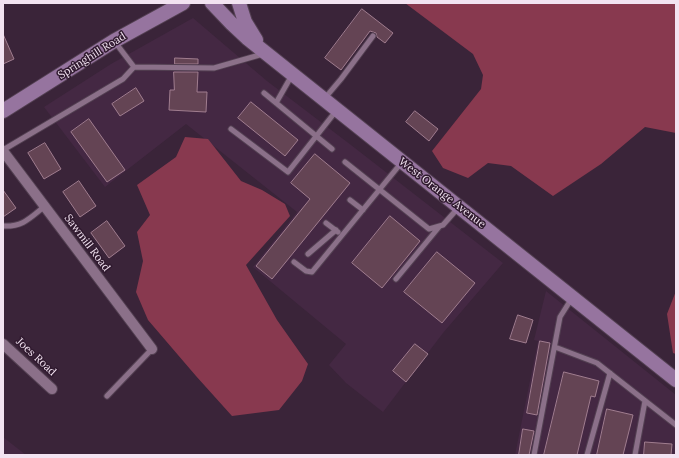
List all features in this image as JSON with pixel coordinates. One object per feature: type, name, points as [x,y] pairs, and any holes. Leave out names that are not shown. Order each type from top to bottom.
[{"type":"main road","name":"Springhill Road","points":[[3,111],[114,42],[182,3]]},
{"type":"main road","name":"West Orange Avenue","points":[[212,3],[236,28],[266,53],[676,380]]},
{"type":"main road","points":[[239,3],[245,22],[253,36],[266,53]]},
{"type":"street","name":"Sawmill Road","points":[[3,150],[152,349]]},
{"type":"street","name":"Joes Road","points":[[3,344],[52,389]]},
{"type":"lane","points":[[324,99],[373,36]]},
{"type":"lane","points":[[114,42],[134,67]]},
{"type":"lane","points":[[3,150],[123,79],[134,67],[214,68],[266,53]]},
{"type":"lane","points":[[276,103],[287,86],[292,74]]},
{"type":"lane","points":[[264,93],[332,149]]},
{"type":"lane","points":[[231,129],[288,172],[337,110]]},
{"type":"lane","points":[[345,162],[429,229],[444,225],[459,207]]},
{"type":"lane","points":[[294,262],[306,271],[312,272],[402,162]]},
{"type":"lane","points":[[350,200],[362,210]]},
{"type":"lane","points":[[3,226],[14,226],[23,223],[45,206]]},
{"type":"lane","points":[[326,223],[342,235]]},
{"type":"lane","points":[[396,279],[439,226]]},
{"type":"lane","points":[[308,254],[336,230]]},
{"type":"lane","points":[[534,455],[560,317],[573,297]]},
{"type":"lane","points":[[555,347],[597,363],[676,425]]},
{"type":"lane","points":[[107,396],[152,349]]},
{"type":"lane","points":[[588,455],[610,373]]},
{"type":"lane","points":[[635,455],[645,401]]},
{"type":"shaded area","points":[[405,3],[676,3],[676,133],[645,127],[601,164],[553,196],[511,166],[488,163],[468,178],[443,168],[432,151],[481,89],[483,75],[473,54]]},
{"type":"shaded area","points":[[193,18],[267,81],[503,263],[443,333],[383,412],[346,383],[329,365],[346,344],[253,267],[297,212],[186,124],[105,187],[44,107],[111,64]]},
{"type":"shaded area","points":[[185,137],[208,139],[241,181],[262,190],[285,204],[290,216],[246,265],[277,320],[308,364],[302,381],[279,410],[232,416],[148,320],[136,292],[143,261],[137,232],[150,215],[137,185],[176,157]]},
{"type":"shaded area","points":[[546,291],[676,395],[676,455],[515,455],[538,341],[534,340]]},
{"type":"shaded area","points":[[676,291],[676,354],[673,353],[667,314]]},
{"type":"shaded area","points":[[3,437],[26,455],[3,455]]},
{"type":"building","points":[[362,9],[393,33],[385,43],[377,37],[376,33],[370,31],[341,70],[325,58]]},
{"type":"building","points":[[3,34],[14,59],[3,64]]},
{"type":"building","points":[[175,58],[198,59],[198,64],[175,64]]},
{"type":"building","points":[[174,72],[198,72],[197,92],[207,92],[206,112],[169,110],[170,90],[174,90]]},
{"type":"building","points":[[136,88],[144,101],[120,116],[112,104]]},
{"type":"building","points":[[251,102],[298,140],[285,156],[238,118]]},
{"type":"building","points":[[415,111],[438,129],[429,141],[406,122]]},
{"type":"building","points":[[89,119],[125,170],[107,182],[71,132]]},
{"type":"building","points":[[45,143],[61,169],[44,179],[28,153]]},
{"type":"building","points":[[315,154],[350,183],[272,279],[256,266],[310,199],[291,183]]},
{"type":"building","points":[[79,181],[96,206],[80,217],[63,192]]},
{"type":"building","points":[[3,190],[16,208],[3,217]]},
{"type":"building","points":[[390,216],[420,241],[382,288],[352,263]]},
{"type":"building","points":[[107,221],[125,246],[109,258],[91,233]]},
{"type":"building","points":[[437,252],[475,283],[442,323],[404,292]]},
{"type":"building","points":[[518,315],[533,320],[526,343],[510,339]]},
{"type":"building","points":[[540,341],[550,343],[537,415],[527,413]]},
{"type":"building","points":[[415,344],[428,354],[406,382],[393,371]]},
{"type":"building","points":[[564,372],[599,381],[595,397],[591,396],[577,455],[544,455]]},
{"type":"building","points":[[607,409],[633,415],[623,455],[597,455]]},
{"type":"building","points":[[523,429],[534,431],[529,455],[519,455]]},
{"type":"building","points":[[645,442],[672,444],[671,455],[644,455]]}]
